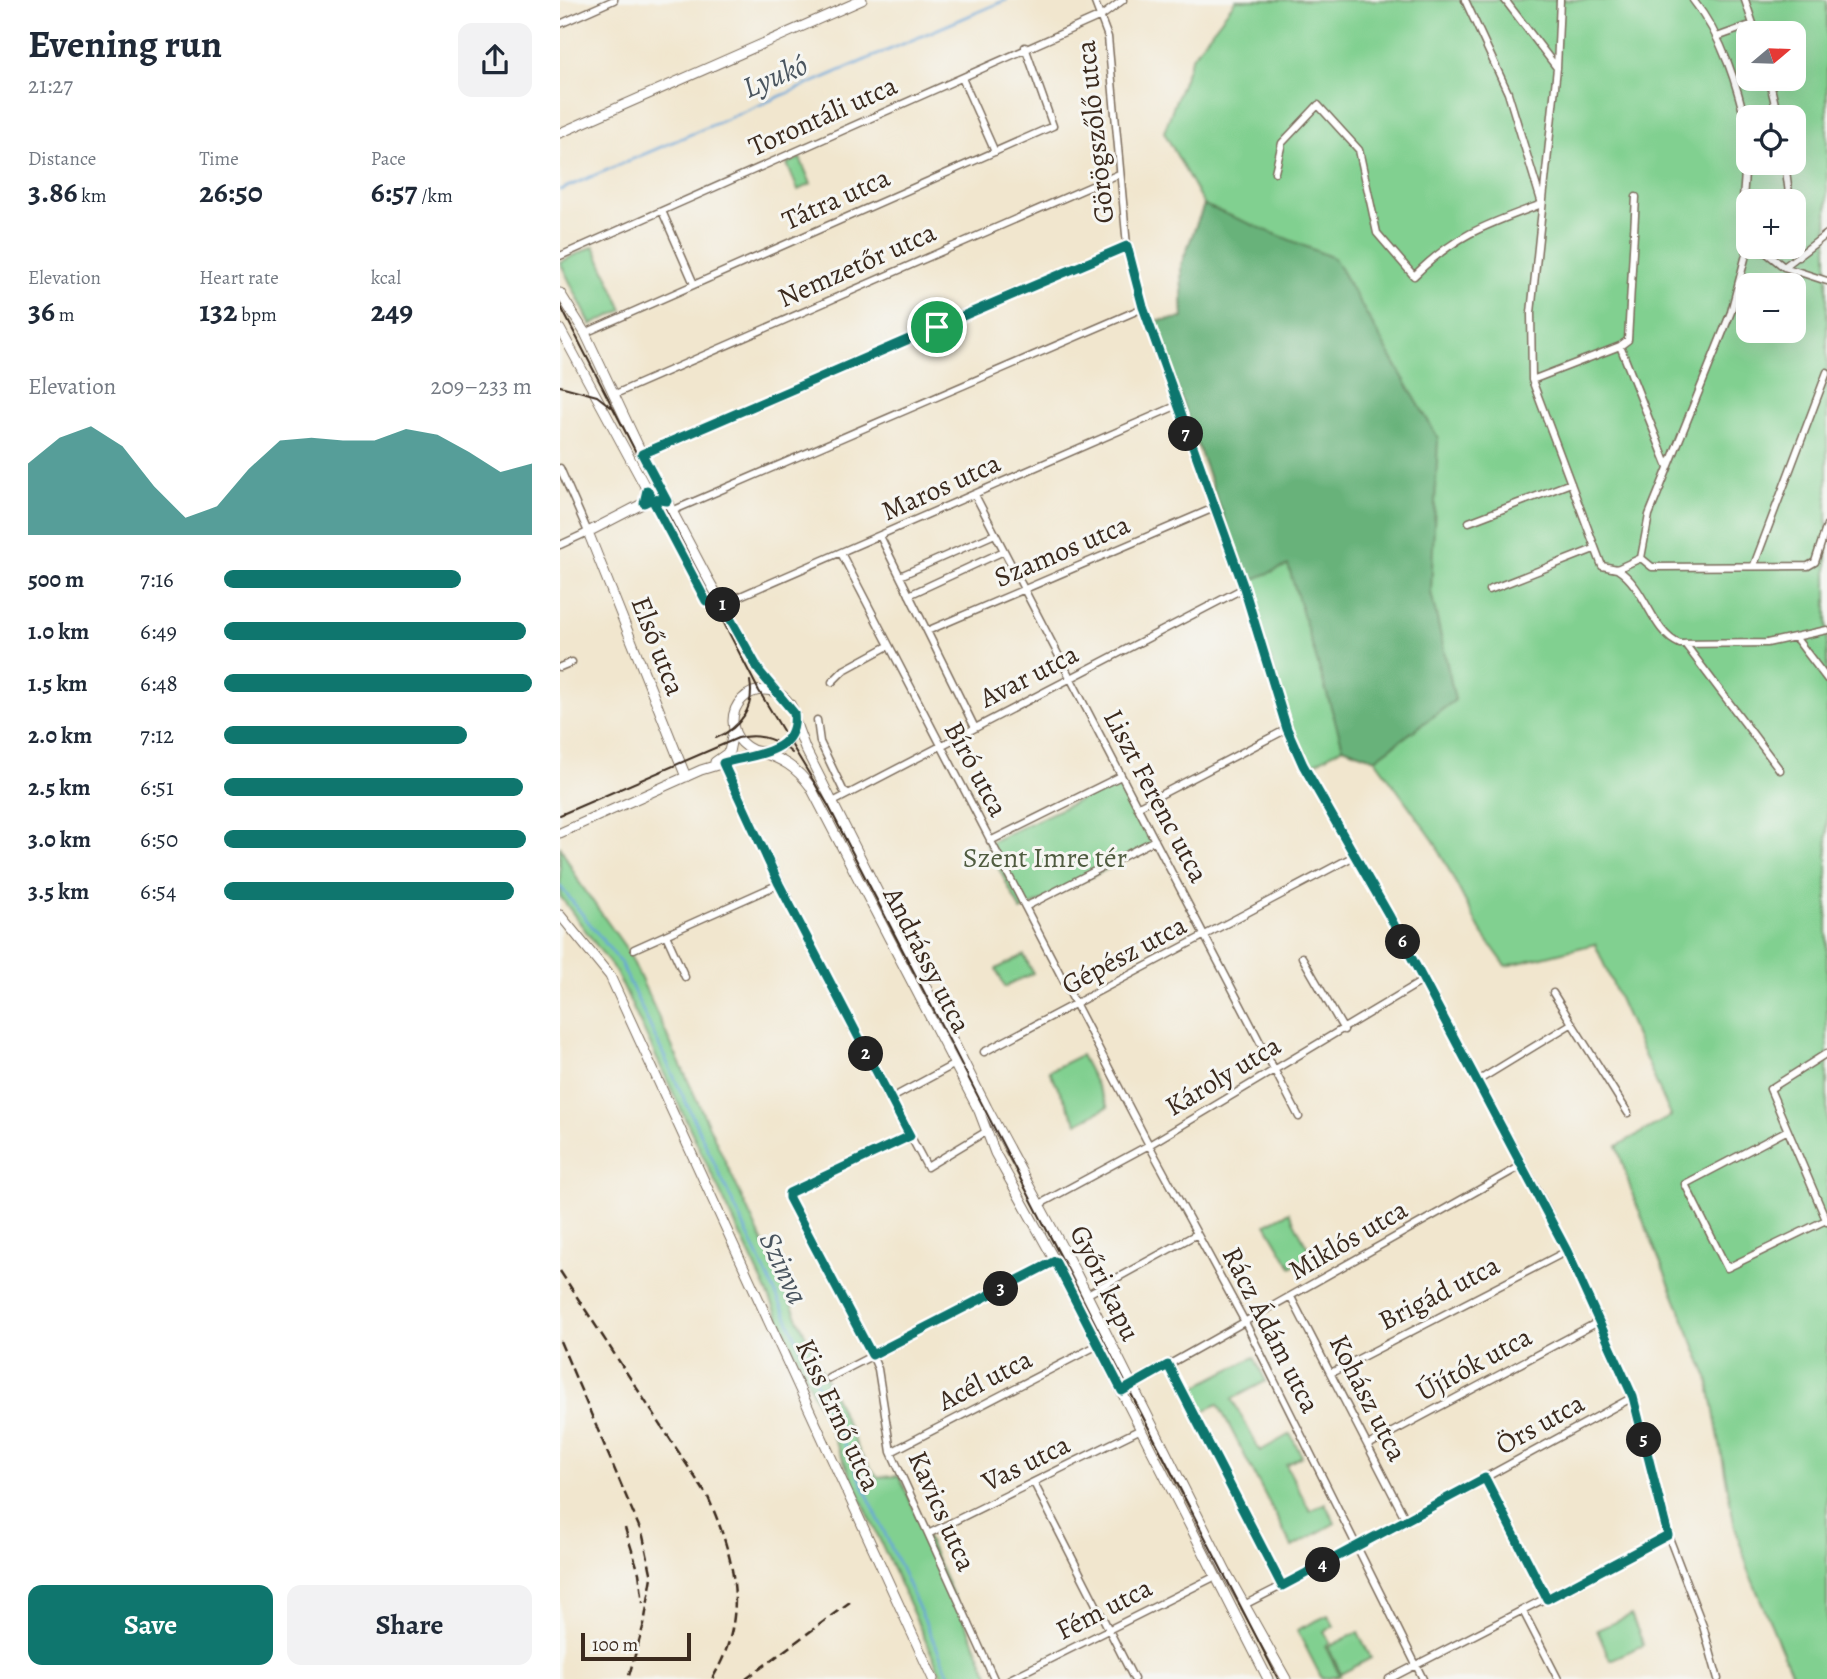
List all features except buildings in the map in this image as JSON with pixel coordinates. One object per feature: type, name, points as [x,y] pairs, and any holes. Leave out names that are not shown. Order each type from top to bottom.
[{"type":"street","points":[[560,24],[614,0]]},
{"type":"street","points":[[560,134],[862,0]]},
{"type":"street","points":[[1094,0],[1103,15]]},
{"type":"street","name":"Görögszőlő utca","points":[[1123,0],[1103,15],[1112,66],[1127,246],[1143,307],[1176,406],[1244,588],[1287,729],[1303,765],[1424,979],[1567,1251],[1600,1321],[1633,1397],[1668,1535],[1703,1626],[1718,1679]]},
{"type":"street","points":[[1465,0],[1508,93],[1542,204]]},
{"type":"street","points":[[1504,0],[1557,68]]},
{"type":"street","points":[[1560,0],[1557,68],[1531,313],[1532,380],[1594,549],[1602,566],[1617,569],[1632,578],[1667,639],[1685,644],[1768,643],[1827,630]]},
{"type":"street","points":[[1693,0],[1717,37],[1739,105]]},
{"type":"street","points":[[1745,0],[1752,21]]},
{"type":"street","name":"Torontáli utca","points":[[560,256],[962,78],[1025,47],[1103,15]]},
{"type":"street","points":[[1717,37],[1736,30]]},
{"type":"street","name":"Tátra utca","points":[[585,333],[1053,127],[1025,47]]},
{"type":"street","points":[[962,78],[995,152]]},
{"type":"street","points":[[1275,172],[1282,143],[1318,105],[1359,150],[1377,233],[1415,276],[1440,250],[1450,244],[1481,227],[1542,204]]},
{"type":"street","name":"Nemzetőr utca","points":[[613,395],[1119,174]]},
{"type":"street","points":[[1532,380],[1620,346],[1628,340],[1636,197]]},
{"type":"street","points":[[662,211],[694,284]]},
{"type":"street","points":[[1806,251],[1827,234]]},
{"type":"street","points":[[642,454],[1127,246]]},
{"type":"street","points":[[1640,558],[1650,515],[1731,312],[1745,259]]},
{"type":"street","points":[[1774,259],[1784,267],[1827,281]]},
{"type":"street","points":[[1784,267],[1796,259]]},
{"type":"street","points":[[560,293],[585,333],[642,454],[722,604],[760,672],[790,705],[795,721],[794,731],[784,746],[701,770],[560,833]]},
{"type":"street","points":[[672,511],[1143,307]]},
{"type":"street","points":[[560,329],[706,601],[722,604]]},
{"type":"street","points":[[1620,346],[1668,467]]},
{"type":"street","points":[[1754,565],[1827,372]]},
{"type":"street","name":"Maros utca","points":[[722,604],[1176,406]]},
{"type":"street","points":[[560,468],[588,532]]},
{"type":"street","points":[[1469,522],[1571,483]]},
{"type":"street","name":"Liszt Ferenc utca","points":[[975,495],[1299,1117]]},
{"type":"street","points":[[560,545],[648,497],[667,501]]},
{"type":"street","name":"Szamos utca","points":[[927,631],[1214,509]]},
{"type":"street","points":[[1640,558],[1652,566],[1808,566],[1815,562],[1827,525]]},
{"type":"street","name":"Első utca","points":[[588,532],[686,777]]},
{"type":"street","points":[[900,576],[995,534]]},
{"type":"street","points":[[880,536],[975,728]]},
{"type":"street","points":[[1489,590],[1594,549]]},
{"type":"street","points":[[909,595],[1004,551]]},
{"type":"street","name":"Bíró utca","points":[[841,554],[1075,1004]]},
{"type":"street","points":[[1617,569],[1640,558]]},
{"type":"street","name":"Avar utca","points":[[834,800],[1244,588]]},
{"type":"street","points":[[1795,637],[1827,679]]},
{"type":"street","points":[[1685,644],[1780,770]]},
{"type":"street","points":[[832,682],[844,670],[888,646]]},
{"type":"street","points":[[560,667],[572,662]]},
{"type":"street","points":[[701,770],[729,752],[737,706],[747,695],[759,691],[779,694]]},
{"type":"street","points":[[817,720],[820,742],[843,790],[848,793]]},
{"type":"street","name":"Andrássy utca","points":[[795,721],[988,1108],[1040,1204]]},
{"type":"street","points":[[733,723],[741,743],[760,752]]},
{"type":"street","points":[[1137,807],[1287,729]]},
{"type":"street","name":"Andrássy utca","points":[[760,752],[798,770],[810,786],[955,1064],[1027,1213]]},
{"type":"street","points":[[723,763],[779,884],[927,1167],[987,1131]]},
{"type":"street","points":[[990,841],[1122,776]]},
{"type":"street","points":[[1025,907],[1155,840]]},
{"type":"street","name":"Gépész utca","points":[[984,1052],[1356,855]]},
{"type":"street","points":[[634,949],[779,884]]},
{"type":"street","name":"Kiss Ernő utca","points":[[560,915],[610,976],[933,1679]]},
{"type":"street","points":[[666,934],[685,977]]},
{"type":"street","points":[[1303,957],[1344,1030]]},
{"type":"street","name":"Károly utca","points":[[1040,1204],[1149,1145],[1344,1030],[1424,979]]},
{"type":"street","points":[[1553,993],[1628,1113]]},
{"type":"street","name":"Rácz Ádám utca","points":[[1075,1004],[1245,1322],[1423,1679]]},
{"type":"street","points":[[1476,1082],[1571,1024]]},
{"type":"street","points":[[1786,1131],[1685,1184],[1727,1268],[1827,1221],[1770,1089],[1827,1053]]},
{"type":"street","points":[[890,1099],[955,1064]]},
{"type":"street","name":"Kavics utca","points":[[910,1136],[789,1193],[789,1198],[878,1369],[891,1452],[994,1679]]},
{"type":"street","name":"Miklós utca","points":[[1126,1389],[1521,1166]]},
{"type":"street","name":"Győri kapu","points":[[1040,1204],[1086,1295],[1141,1429],[1268,1679]]},
{"type":"street","name":"Győri kapu","points":[[1027,1213],[1286,1679]]},
{"type":"street","points":[[1086,1295],[1197,1234]]},
{"type":"street","name":"Brigád utca","points":[[1331,1373],[1567,1251]]},
{"type":"street","points":[[830,1378],[1055,1261]]},
{"type":"street","name":"Kohász utca","points":[[1292,1297],[1406,1520]]},
{"type":"street","name":"Újítók utca","points":[[1368,1445],[1600,1321]]},
{"type":"street","name":"Acél utca","points":[[891,1452],[1098,1345]]},
{"type":"street","points":[[1168,1365],[1282,1586]]},
{"type":"street","name":"Örs utca","points":[[1244,1605],[1357,1547],[1633,1397]]},
{"type":"street","name":"Vas utca","points":[[930,1534],[1141,1429]]},
{"type":"street","points":[[1485,1478],[1547,1599]]},
{"type":"street","points":[[1034,1483],[1134,1679]]},
{"type":"street","points":[[1390,1679],[1668,1535]]},
{"type":"street","name":"Fém utca","points":[[1010,1679],[1216,1576]]},
{"type":"street","points":[[1523,1611],[1558,1679]]},
{"type":"green space","points":[[1236,0],[1827,0],[1827,1679],[1794,1679],[1750,1575],[1734,1523],[1708,1378],[1633,1196],[1617,1146],[1671,1116],[1595,944],[1506,966],[1480,930],[1434,841],[1375,759],[1343,747],[1310,766],[1291,727],[1247,582],[1153,321],[1183,318],[1181,265],[1204,205],[1164,132],[1192,57]]},
{"type":"green space","points":[[800,158],[811,184],[798,190],[787,164]]},
{"type":"green space","points":[[1204,205],[1334,258],[1438,438],[1431,592],[1455,700],[1375,759],[1343,747],[1288,565],[1247,582],[1153,321],[1183,318],[1181,265]]},
{"type":"green space","points":[[594,246],[623,310],[591,325],[560,262]]},
{"type":"green space","name":"Szent Imre tér","points":[[1120,781],[1153,847],[1021,911],[986,844]]},
{"type":"green space","points":[[560,846],[579,882],[628,951],[861,1455],[878,1477],[899,1476],[991,1679],[943,1679],[762,1281],[616,972],[560,896]]},
{"type":"green space","points":[[1024,955],[1033,973],[1005,987],[996,969]]},
{"type":"green space","points":[[1081,1055],[1108,1107],[1077,1123],[1049,1071]]},
{"type":"green space","points":[[1289,1212],[1312,1256],[1291,1267],[1266,1224]]},
{"type":"green space","points":[[1254,1357],[1266,1381],[1232,1399],[1260,1451],[1290,1434],[1302,1456],[1286,1465],[1310,1511],[1325,1503],[1335,1523],[1292,1547],[1218,1404],[1199,1413],[1187,1391]]},
{"type":"green space","points":[[1328,1615],[1334,1626],[1324,1632],[1330,1643],[1325,1646],[1340,1676],[1322,1679],[1297,1630]]},
{"type":"green space","points":[[1631,1615],[1644,1645],[1610,1660],[1597,1630]]},
{"type":"green space","points":[[1358,1632],[1371,1658],[1341,1674],[1328,1647]]},
{"type":"waterway","name":"Lyukó","points":[[560,190],[1006,0]]},
{"type":"waterway","name":"Szinva","points":[[560,886],[620,962],[788,1320],[951,1679]]},
{"type":"tram line","points":[[560,305],[759,691],[828,805],[1278,1679]]},
{"type":"tram line","points":[[560,386],[597,396],[611,407]]},
{"type":"tram line","points":[[716,738],[732,729],[744,716],[750,700],[750,681]]},
{"type":"tram line","points":[[560,815],[738,738],[767,738],[792,753]]},
{"type":"railway","points":[[560,1271],[708,1497],[717,1520],[731,1565],[735,1610],[724,1656],[712,1679]]},
{"type":"railway","points":[[560,1341],[643,1536],[652,1577],[644,1624],[628,1679]]},
{"type":"railway","points":[[625,1528],[639,1573],[643,1603]]},
{"type":"railway","points":[[746,1679],[850,1602]]},
{"type":"route","points":[[937,327],[642,454],[667,501],[652,499],[647,490],[644,503],[652,499],[706,601],[722,604],[760,672],[786,699],[794,713],[794,731],[784,746],[723,763],[822,971],[910,1136],[789,1193],[789,1198],[872,1355],[1055,1261],[1122,1391],[1168,1365],[1282,1586],[1485,1478],[1547,1599],[1668,1535],[1633,1397],[1567,1251],[1424,979],[1303,765],[1287,729],[1244,588],[1176,406],[1143,307],[1127,246],[937,327]]}]
